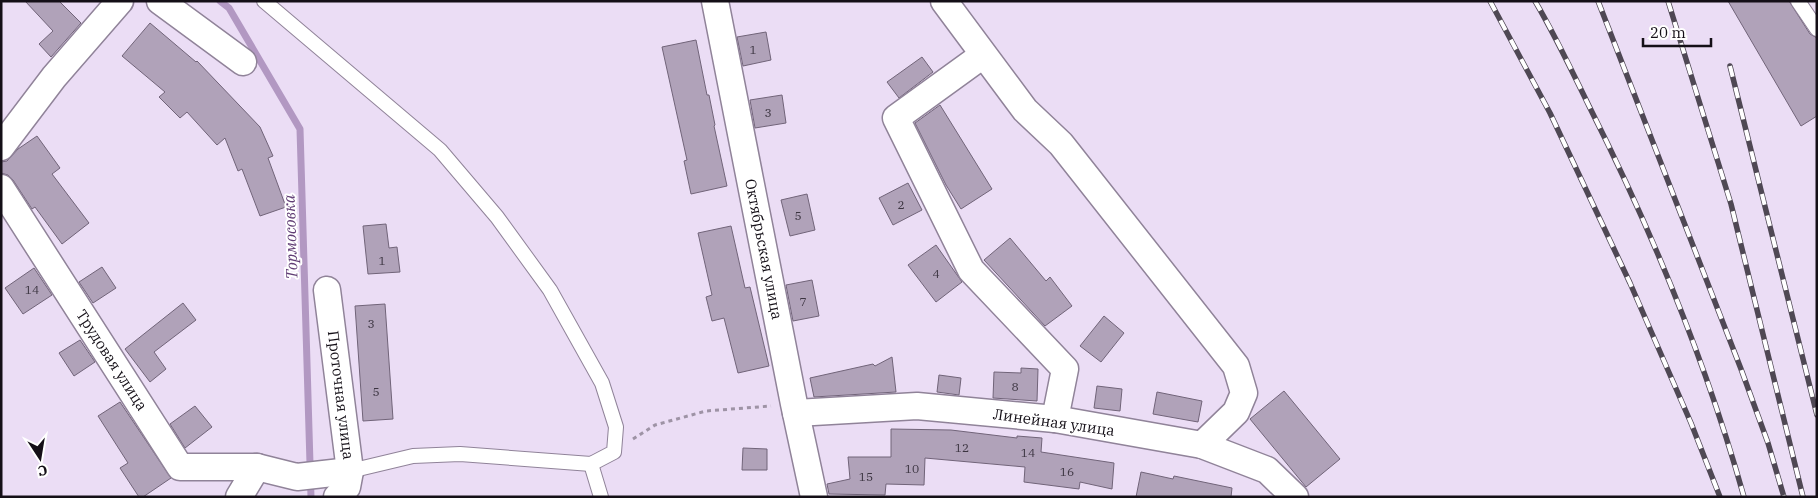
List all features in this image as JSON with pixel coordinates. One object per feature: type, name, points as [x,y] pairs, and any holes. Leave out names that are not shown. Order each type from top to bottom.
[{"type":"street","points":[[1,147],[54,77],[120,1]]},
{"type":"street","points":[[160,1],[243,62]]},
{"type":"street","name":"Октябрьская улица","points":[[716,1],[795,409],[814,497]]},
{"type":"street","points":[[944,1],[1025,110],[1061,144],[1236,366],[1244,394],[1236,412],[1202,445]]},
{"type":"street","points":[[983,55],[896,118],[971,270],[1065,369],[1055,419]]},
{"type":"street","name":"Трудовая улица","points":[[1,188],[180,466],[257,467]]},
{"type":"street","name":"Проточная улица","points":[[327,290],[350,471],[346,487],[338,497]]},
{"type":"street","name":"Линейная улица","points":[[795,409],[917,406],[1055,419],[1202,445],[1267,470],[1295,497]]},
{"type":"street","points":[[239,497],[257,467],[297,487],[350,471]]},
{"type":"lane","points":[[264,1],[440,150],[497,217],[550,290],[602,383],[616,427],[614,452],[591,464],[460,454],[413,456],[350,471]]},
{"type":"lane","points":[[1798,1],[1817,29]]},
{"type":"lane","points":[[591,464],[601,497]]},
{"type":"path","points":[[614,452],[655,425],[706,411],[795,409]]},
{"type":"building","points":[[25,1],[59,1],[81,23],[51,57],[39,44],[53,31]]},
{"type":"building","points":[[1728,1],[1789,1],[1810,34],[1817,38],[1817,116],[1801,126]]},
{"type":"building","points":[[150,23],[197,61],[260,127],[273,156],[268,158],[286,207],[260,216],[242,169],[238,171],[225,138],[217,145],[187,112],[180,118],[159,97],[165,92],[122,56]]},
{"type":"building","points":[[766,32],[771,60],[743,66],[737,37]]},
{"type":"building","points":[[696,40],[727,186],[691,194],[684,161],[687,160],[662,47]]},
{"type":"building","points":[[922,57],[933,72],[899,98],[887,82]]},
{"type":"building","points":[[782,95],[786,123],[755,128],[750,100]]},
{"type":"building","points":[[940,105],[992,189],[961,209],[946,185],[915,123]]},
{"type":"building","points":[[37,136],[60,168],[52,174],[89,223],[62,244],[35,207],[32,209],[13,180],[8,175],[1,173],[1,162],[7,161],[18,149]]},
{"type":"building","points":[[908,183],[922,210],[893,225],[879,198]]},
{"type":"building","points":[[807,194],[815,230],[790,236],[781,200]]},
{"type":"building","points":[[386,224],[389,248],[397,247],[400,272],[368,274],[363,226]]},
{"type":"building","points":[[731,226],[745,288],[750,287],[769,366],[738,373],[724,318],[712,321],[706,297],[712,295],[698,233]]},
{"type":"building","points":[[1010,238],[1046,281],[1050,277],[1072,306],[1045,326],[984,260]]},
{"type":"building","points":[[936,245],[962,282],[936,302],[908,265]]},
{"type":"building","points":[[102,267],[116,288],[93,303],[79,282]]},
{"type":"building","points":[[34,268],[52,295],[23,314],[5,288]]},
{"type":"building","points":[[812,280],[819,316],[793,321],[786,285]]},
{"type":"building","points":[[183,303],[196,320],[154,352],[166,369],[150,382],[125,349]]},
{"type":"building","points":[[385,304],[393,419],[363,421],[355,306]]},
{"type":"building","points":[[1104,316],[1124,333],[1101,362],[1080,346]]},
{"type":"building","points":[[80,340],[95,362],[74,376],[59,353]]},
{"type":"building","points":[[892,357],[896,392],[814,397],[810,378],[873,364],[875,366]]},
{"type":"building","points":[[1021,368],[1038,369],[1037,401],[993,398],[994,372],[1021,373]]},
{"type":"building","points":[[939,375],[961,378],[959,395],[937,392]]},
{"type":"building","points":[[1097,386],[1122,389],[1120,411],[1094,408]]},
{"type":"building","points":[[1284,391],[1340,459],[1306,487],[1250,419]]},
{"type":"building","points":[[1157,392],[1202,401],[1198,422],[1153,414]]},
{"type":"building","points":[[120,402],[171,478],[143,497],[139,497],[120,468],[128,463],[98,416]]},
{"type":"building","points":[[195,406],[212,427],[185,448],[170,424]]},
{"type":"building","points":[[891,429],[951,430],[1017,438],[1017,436],[1042,438],[1041,452],[1114,463],[1112,489],[1080,482],[1079,489],[1024,482],[1025,467],[925,458],[924,485],[886,484],[885,495],[829,494],[827,484],[850,479],[848,457],[891,457]]},
{"type":"building","points":[[743,448],[767,449],[767,470],[742,470]]},
{"type":"building","points":[[1141,472],[1173,479],[1174,476],[1232,488],[1231,497],[1136,497]]},
{"type":"waterway","name":"Тормосовка","points":[[220,1],[229,8],[300,129],[311,497]]},
{"type":"railway","points":[[1490,1],[1550,113],[1630,283],[1691,423],[1720,497]]},
{"type":"railway","points":[[1535,1],[1612,153],[1656,249],[1713,397],[1744,497]]},
{"type":"railway","points":[[1598,1],[1741,369],[1768,443],[1784,497]]},
{"type":"railway","points":[[1668,1],[1731,204],[1803,497]]},
{"type":"railway","points":[[1730,66],[1817,415]]}]
